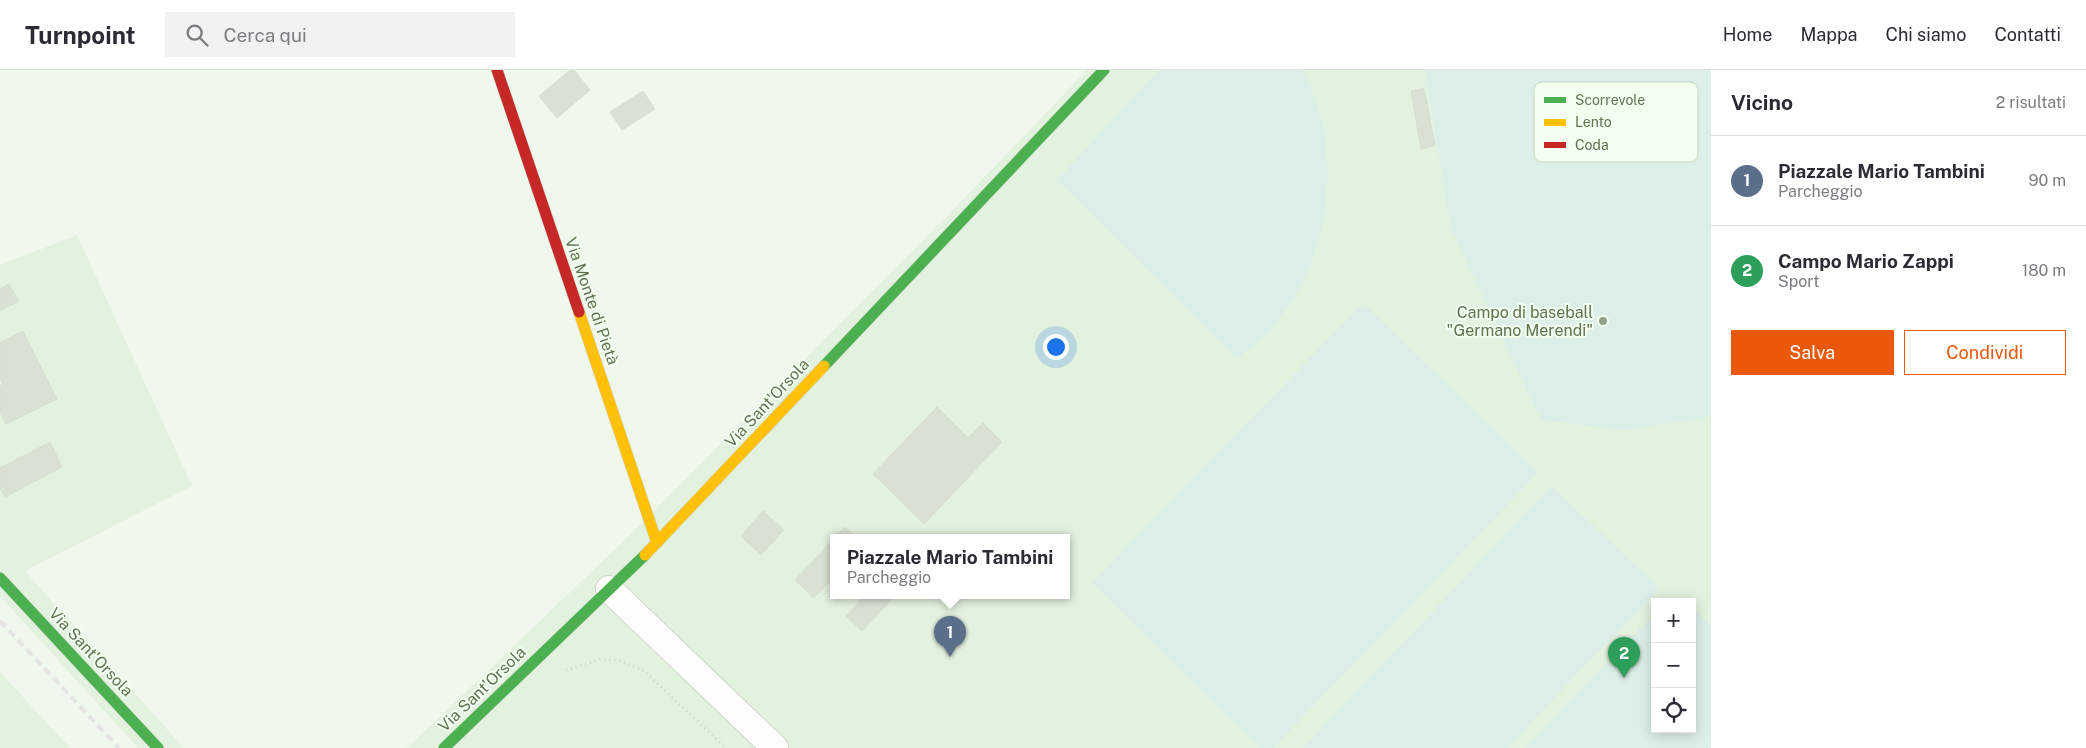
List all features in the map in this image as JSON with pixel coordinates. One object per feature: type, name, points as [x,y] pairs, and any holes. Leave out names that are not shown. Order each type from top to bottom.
[{"type":"street","name":"Via Monte di Pietà","points":[[496,70],[657,543]]},
{"type":"street","name":"Via Sant'Orsola","points":[[444,748],[657,543],[1104,70]]},
{"type":"street","name":"Via Sant'Orsola","points":[[0,578],[158,748]]},
{"type":"street","points":[[609,589],[775,748]]},
{"type":"path","points":[[559,675],[570,667],[602,659],[621,661],[644,670],[726,748]]},
{"type":"shaded area","points":[[1087,70],[1711,70],[1711,748],[407,748],[634,531],[953,210]]},
{"type":"shaded area","points":[[1159,70],[1302,70],[1316,102],[1325,137],[1328,173],[1325,209],[1317,244],[1304,277],[1286,308],[1264,336],[1237,358],[1057,180]]},
{"type":"shaded area","name":"Campo di baseball \"Germano Merendi\"","points":[[1425,70],[1711,70],[1711,414],[1704,418],[1623,430],[1541,420],[1451,228]]},
{"type":"shaded area","points":[[77,235],[192,486],[25,571],[184,748],[138,748],[0,596],[0,265]]},
{"type":"shaded area","points":[[1363,303],[1538,473],[1273,748],[1261,748],[1092,583]]},
{"type":"shaded area","points":[[1552,486],[1659,588],[1507,748],[1303,748]]},
{"type":"shaded area","points":[[1696,612],[1711,626],[1711,748],[1526,748],[1651,617],[1651,733],[1696,733]]},
{"type":"shaded area","points":[[0,672],[70,748],[0,748]]},
{"type":"building","points":[[570,70],[574,70],[590,90],[557,118],[539,96]]},
{"type":"building","points":[[1424,88],[1435,146],[1421,149],[1411,91]]},
{"type":"building","points":[[643,91],[655,109],[622,130],[610,112]]},
{"type":"building","points":[[9,284],[19,301],[0,311],[0,289]]},
{"type":"building","points":[[23,331],[57,399],[6,424],[0,412],[0,386],[3,384],[0,379],[0,343]]},
{"type":"building","points":[[937,407],[968,438],[983,423],[1002,442],[924,524],[873,474]]},
{"type":"building","points":[[50,442],[62,467],[5,497],[0,488],[0,468]]},
{"type":"building","points":[[763,511],[784,530],[761,555],[741,536]]},
{"type":"building","points":[[845,527],[853,534],[838,534]]},
{"type":"building","points":[[830,543],[830,582],[814,598],[795,580]]},
{"type":"building","points":[[862,599],[892,599],[862,631],[846,616]]},
{"type":"railway","points":[[0,621],[119,748]]},
{"type":"traffic: fast","points":[[824,366],[1104,70]]},
{"type":"traffic: fast","points":[[444,748],[645,555]]},
{"type":"traffic: fast","points":[[0,578],[158,748]]},
{"type":"traffic: slow","points":[[579,312],[657,543]]},
{"type":"traffic: slow","points":[[645,555],[824,366]]},
{"type":"traffic: jam","points":[[497,70],[579,312]]},
{"type":"place","name":"Campo di baseball \"Germano Merendi\"","points":[[1603,321]]},
{"type":"place","name":"Piazzale Mario Tambini","points":[[950,657]]},
{"type":"place","name":"Campo Mario Zappi","points":[[1624,678]]}]
